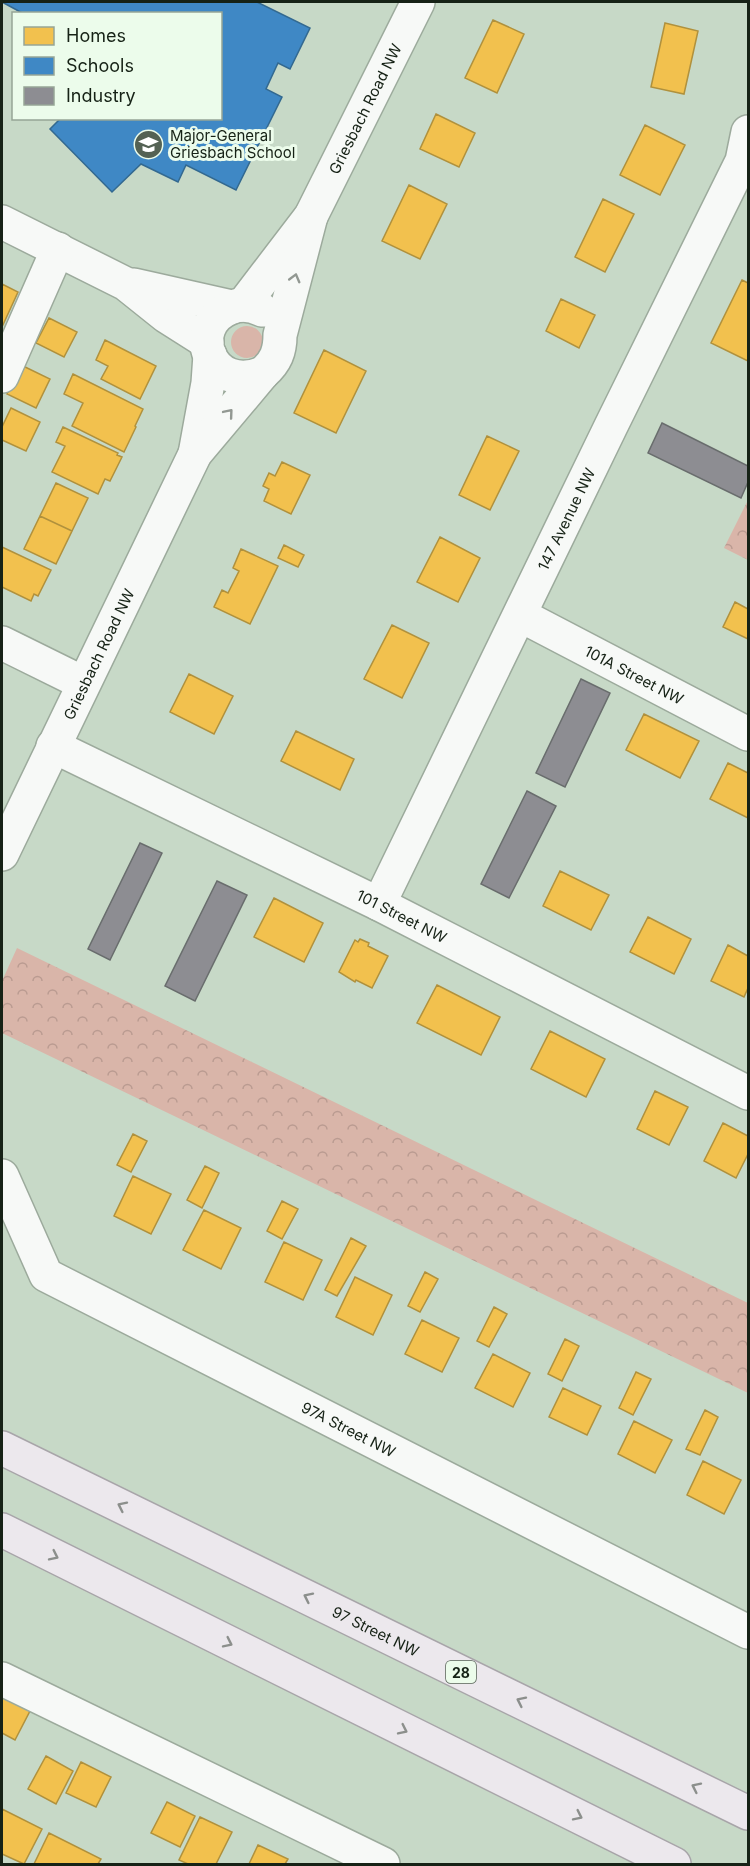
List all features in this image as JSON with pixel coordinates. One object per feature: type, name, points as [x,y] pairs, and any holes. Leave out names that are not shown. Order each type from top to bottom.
[{"type":"main road","name":"97 Street NW","points":[[2,1448],[748,1813]]},
{"type":"main road","points":[[2,1530],[674,1864]]},
{"type":"street","name":"Griesbach Road NW","points":[[2,854],[195,454],[263,373],[272,366],[277,356],[280,334],[311,216],[418,2]]},
{"type":"street","name":"147 Avenue NW","points":[[379,904],[742,160],[748,132]]},
{"type":"street","name":"Griesbach Road NW","points":[[195,454],[208,383],[210,326],[216,316],[237,306],[311,216]]},
{"type":"street","points":[[2,222],[126,284],[208,349],[219,369],[229,375],[240,378],[263,373]]},
{"type":"street","points":[[2,376],[58,249]]},
{"type":"street","points":[[126,284],[237,306],[248,305],[259,308],[269,314],[280,334]]},
{"type":"street","name":"101A Street NW","points":[[520,615],[748,734]]},
{"type":"street","points":[[2,643],[83,683]]},
{"type":"street","name":"101 Street NW","points":[[53,746],[379,904],[748,1093]]},
{"type":"street","name":"97A Street NW","points":[[2,1176],[46,1275],[748,1632]]},
{"type":"street","points":[[2,1679],[383,1864]]},
{"type":"green space","points":[[247,326],[259,330],[263,342],[259,354],[247,358],[235,354],[231,342],[235,330]]},
{"type":"green space","points":[[748,500],[748,560],[724,548]]},
{"type":"green space","points":[[17,948],[748,1303],[748,1393],[2,1033],[2,981]]},
{"type":"building: Homes","points":[[493,20],[524,34],[497,93],[465,78]]},
{"type":"building: Homes","points":[[665,23],[698,31],[684,94],[651,87]]},
{"type":"building: Homes","points":[[436,114],[475,133],[459,167],[420,149]]},
{"type":"building: Homes","points":[[645,125],[685,145],[660,195],[620,175]]},
{"type":"building: Homes","points":[[409,185],[447,204],[420,259],[382,241]]},
{"type":"building: Homes","points":[[603,199],[634,214],[605,272],[575,257]]},
{"type":"building: Homes","points":[[742,280],[748,283],[748,361],[711,343]]},
{"type":"building: Homes","points":[[2,284],[18,292],[2,327]]},
{"type":"building: Homes","points":[[561,299],[595,315],[579,348],[546,331]]},
{"type":"building: Homes","points":[[49,318],[77,332],[64,357],[36,343]]},
{"type":"building: Homes","points":[[105,340],[156,366],[140,399],[101,379],[108,366],[96,360]]},
{"type":"building: Homes","points":[[324,350],[366,371],[336,433],[294,413]]},
{"type":"building: Homes","points":[[21,365],[50,379],[36,408],[7,394]]},
{"type":"building: Homes","points":[[73,374],[143,409],[124,452],[72,426],[83,403],[64,394]]},
{"type":"building: Homes","points":[[11,408],[40,422],[26,451],[2,440],[2,427]]},
{"type":"building: Homes","points":[[63,427],[122,457],[110,481],[105,479],[98,494],[52,472],[65,446],[56,442]]},
{"type":"building: Homes","points":[[487,436],[519,451],[490,510],[459,495]]},
{"type":"building: Homes","points":[[282,462],[310,475],[291,514],[264,501],[269,489],[263,486],[269,473],[275,476]]},
{"type":"building: Homes","points":[[56,483],[88,498],[72,531],[40,516]]},
{"type":"building: Homes","points":[[40,516],[72,531],[56,564],[24,549]]},
{"type":"building: Homes","points":[[440,537],[480,558],[458,602],[417,582]]},
{"type":"building: Homes","points":[[284,545],[304,555],[298,567],[278,558]]},
{"type":"building: Homes","points":[[2,547],[51,570],[38,596],[34,594],[31,601],[2,587]]},
{"type":"building: Homes","points":[[241,549],[278,566],[250,624],[214,607],[222,590],[228,593],[239,571],[233,568]]},
{"type":"building: Homes","points":[[735,602],[748,609],[748,639],[723,627]]},
{"type":"building: Homes","points":[[392,625],[429,643],[402,698],[364,679]]},
{"type":"building: Homes","points":[[189,674],[233,696],[214,734],[170,712]]},
{"type":"building: Homes","points":[[644,714],[699,741],[680,778],[626,750]]},
{"type":"building: Homes","points":[[296,731],[354,759],[340,790],[281,761]]},
{"type":"building: Homes","points":[[728,763],[748,773],[748,818],[710,799]]},
{"type":"building: Homes","points":[[560,871],[609,895],[591,930],[543,906]]},
{"type":"building: Homes","points":[[274,898],[323,923],[304,962],[254,937]]},
{"type":"building: Homes","points":[[648,917],[691,939],[674,974],[630,952]]},
{"type":"building: Homes","points":[[360,939],[369,943],[368,946],[388,956],[372,988],[356,980],[355,982],[339,972],[355,940],[358,942]]},
{"type":"building: Homes","points":[[728,945],[748,956],[748,988],[744,997],[711,981]]},
{"type":"building: Homes","points":[[437,985],[500,1017],[481,1055],[417,1023]]},
{"type":"building: Homes","points":[[550,1031],[605,1059],[586,1097],[531,1069]]},
{"type":"building: Homes","points":[[655,1091],[688,1107],[669,1145],[637,1129]]},
{"type":"building: Homes","points":[[723,1123],[748,1136],[748,1154],[736,1178],[704,1161]]},
{"type":"building: Homes","points":[[133,1134],[147,1141],[131,1172],[117,1165]]},
{"type":"building: Homes","points":[[205,1166],[219,1173],[202,1208],[187,1200]]},
{"type":"building: Homes","points":[[133,1176],[171,1194],[151,1234],[114,1216]]},
{"type":"building: Homes","points":[[282,1201],[298,1209],[282,1239],[267,1231]]},
{"type":"building: Homes","points":[[204,1210],[241,1228],[221,1269],[183,1250]]},
{"type":"building: Homes","points":[[351,1238],[366,1246],[337,1296],[325,1290]]},
{"type":"building: Homes","points":[[284,1242],[322,1260],[303,1300],[265,1282]]},
{"type":"building: Homes","points":[[425,1272],[438,1279],[420,1312],[408,1306]]},
{"type":"building: Homes","points":[[355,1277],[392,1295],[373,1335],[336,1317]]},
{"type":"building: Homes","points":[[494,1307],[507,1314],[489,1347],[477,1341]]},
{"type":"building: Homes","points":[[422,1320],[459,1338],[442,1372],[405,1354]]},
{"type":"building: Homes","points":[[565,1339],[579,1346],[562,1381],[548,1374]]},
{"type":"building: Homes","points":[[493,1354],[530,1373],[513,1407],[475,1388]]},
{"type":"building: Homes","points":[[636,1372],[651,1379],[633,1415],[619,1408]]},
{"type":"building: Homes","points":[[563,1388],[601,1406],[587,1435],[549,1417]]},
{"type":"building: Homes","points":[[705,1410],[718,1417],[700,1455],[686,1449]]},
{"type":"building: Homes","points":[[634,1421],[672,1440],[655,1473],[618,1454]]},
{"type":"building: Homes","points":[[703,1461],[741,1480],[724,1514],[687,1495]]},
{"type":"building: Homes","points":[[4,1695],[31,1709],[15,1740],[2,1733]]},
{"type":"building: Homes","points":[[46,1756],[73,1771],[56,1804],[28,1789]]},
{"type":"building: Homes","points":[[81,1762],[111,1777],[96,1807],[66,1793]]},
{"type":"building: Homes","points":[[167,1802],[195,1816],[180,1847],[151,1833]]},
{"type":"building: Homes","points":[[2,1809],[42,1829],[24,1864],[2,1854]]},
{"type":"building: Homes","points":[[200,1817],[232,1832],[216,1864],[188,1864],[179,1860]]},
{"type":"building: Homes","points":[[49,1833],[101,1859],[98,1864],[34,1864]]},
{"type":"building: Homes","points":[[258,1845],[288,1859],[285,1864],[249,1864]]},
{"type":"building: Schools","points":[[2,2],[257,2],[310,28],[290,69],[278,63],[266,89],[282,97],[236,190],[186,165],[178,182],[141,164],[112,192],[50,129],[59,120],[222,120],[222,12],[20,12]]},
{"type":"building: Industry","points":[[662,423],[748,466],[748,482],[741,498],[648,453]]},
{"type":"building: Industry","points":[[581,679],[610,693],[565,787],[536,773]]},
{"type":"building: Industry","points":[[527,791],[556,806],[509,898],[481,884]]},
{"type":"building: Industry","points":[[140,843],[162,853],[110,960],[88,949]]},
{"type":"building: Industry","points":[[217,881],[247,895],[195,1001],[165,986]]},
{"type":"place","name":"Major-General Griesbach School","points":[[149,144]]}]
